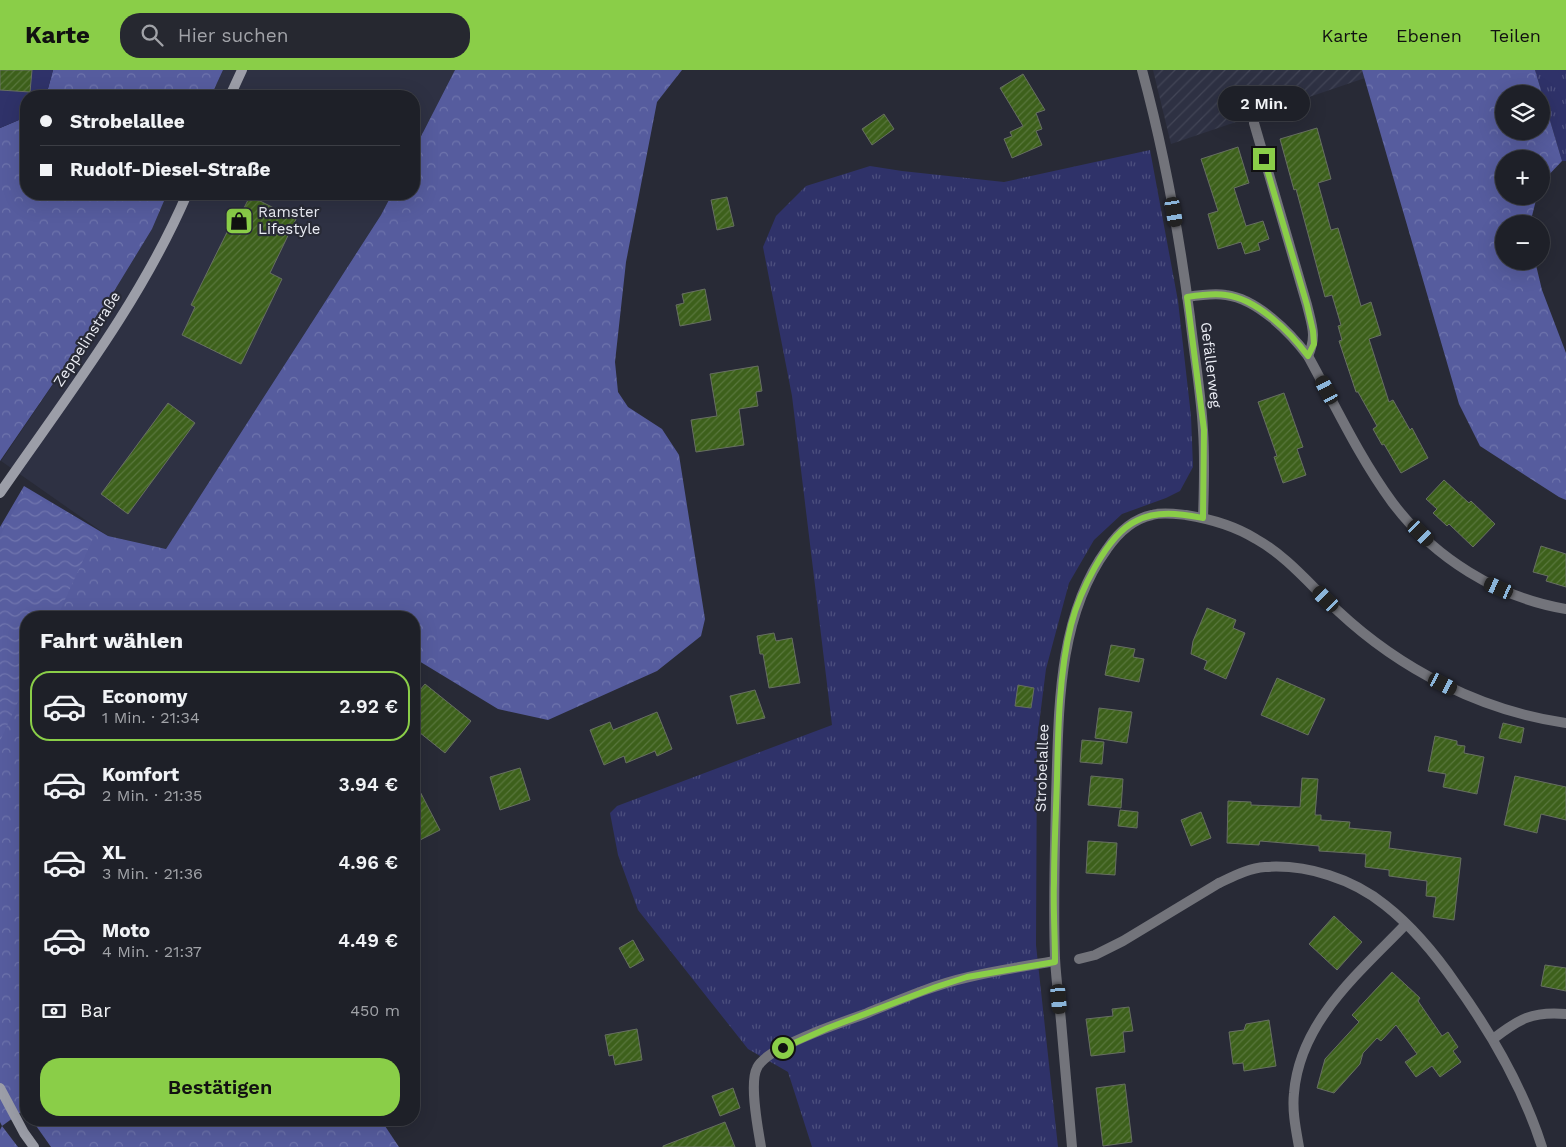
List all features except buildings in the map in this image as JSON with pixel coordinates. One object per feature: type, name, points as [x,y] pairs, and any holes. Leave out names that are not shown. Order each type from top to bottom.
[{"type":"street","points":[[233,90],[242,70]]},
{"type":"street","name":"Gefällerweg","points":[[1142,70],[1168,178],[1187,297],[1204,430],[1203,518]]},
{"type":"street","points":[[1254,123],[1311,322],[1314,344],[1308,356]]},
{"type":"street","name":"Zeppelinstraße","points":[[0,493],[102,349],[145,278],[184,200]]},
{"type":"street","points":[[1187,297],[1210,294],[1227,295],[1260,310],[1281,326],[1298,342],[1308,356],[1374,474],[1392,502],[1431,544],[1484,582],[1514,595],[1566,609]]},
{"type":"street","name":"Strobelallee","points":[[1072,1147],[1055,962],[1054,882],[1058,726],[1062,683],[1072,624],[1098,561],[1114,538],[1134,522],[1153,514],[1176,514],[1203,518],[1229,525],[1257,539],[1288,562],[1339,612],[1377,644],[1418,671],[1456,690],[1504,709],[1566,723]]},
{"type":"street","points":[[1079,959],[1095,955],[1123,941],[1219,883],[1234,876],[1264,867],[1302,869],[1342,879],[1385,905],[1437,956],[1493,1039],[1521,1092],[1542,1147]]},
{"type":"street","points":[[1299,1147],[1294,1095],[1297,1071],[1305,1046],[1319,1020],[1342,990],[1406,924]]},
{"type":"street","points":[[761,1147],[754,1098],[756,1068],[772,1053],[828,1028],[967,977],[1055,962]]},
{"type":"street","points":[[1493,1039],[1512,1024],[1525,1017],[1544,1013],[1566,1014]]},
{"type":"street","points":[[0,1088],[20,1126]]},
{"type":"street","points":[[20,1126],[34,1147]]},
{"type":"shaded area","points":[[223,70],[455,70],[420,138],[420,90],[214,90]]},
{"type":"shaded area","points":[[1153,70],[1362,70],[1365,78],[1171,144]]},
{"type":"shaded area","points":[[164,200],[389,200],[166,549],[108,536],[1,461],[94,324],[152,229]]},
{"type":"green space","points":[[0,70],[53,70],[48,90],[20,90],[20,120],[0,128]]},
{"type":"green space","points":[[53,70],[223,70],[214,90],[48,90]]},
{"type":"green space","points":[[455,70],[682,70],[657,102],[626,262],[615,362],[618,392],[628,407],[662,429],[679,455],[705,619],[701,636],[657,671],[548,720],[498,709],[420,662],[420,611],[20,611],[20,1113],[2,1126],[0,1122],[0,527],[24,486],[108,536],[166,549],[389,200],[420,200],[420,138]]},
{"type":"green space","points":[[1362,70],[1535,70],[1539,85],[1495,85],[1495,140],[1550,140],[1550,121],[1562,161],[1550,174],[1550,150],[1495,150],[1495,205],[1535,205],[1532,215],[1495,215],[1495,270],[1537,270],[1542,290],[1566,353],[1566,500],[1480,446],[1459,404]]},
{"type":"green space","points":[[1535,70],[1566,70],[1566,161],[1562,161],[1550,121],[1550,85],[1539,85]]},
{"type":"green space","points":[[20,120],[20,200],[164,200],[152,229],[94,324],[0,461],[0,128]]},
{"type":"green space","points":[[1150,150],[1178,301],[1191,416],[1193,467],[1180,491],[1122,514],[1094,540],[1069,583],[1046,669],[1037,740],[1036,945],[1058,1147],[812,1147],[788,1072],[748,1049],[638,910],[618,855],[610,813],[617,806],[832,725],[792,396],[763,247],[776,216],[806,186],[870,166],[1004,182]]},
{"type":"green space","points":[[2,1126],[18,1147],[0,1147],[0,1130]]},
{"type":"green space","points":[[36,1126],[385,1126],[399,1147],[51,1147]]},
{"type":"water","points":[[25,490],[96,532],[60,611],[20,611],[20,697],[0,741],[0,536]]},
{"type":"place","name":"Ramster Lifestyle","points":[[239,221]]},
{"type":"route","points":[[783,1048],[793,1042],[921,992],[967,977],[1055,962],[1054,882],[1058,726],[1062,683],[1072,624],[1098,561],[1114,538],[1134,522],[1153,514],[1176,514],[1203,518],[1204,430],[1187,297],[1210,294],[1227,295],[1246,302],[1281,326],[1298,342],[1308,356],[1314,344],[1307,305],[1264,159]]}]
